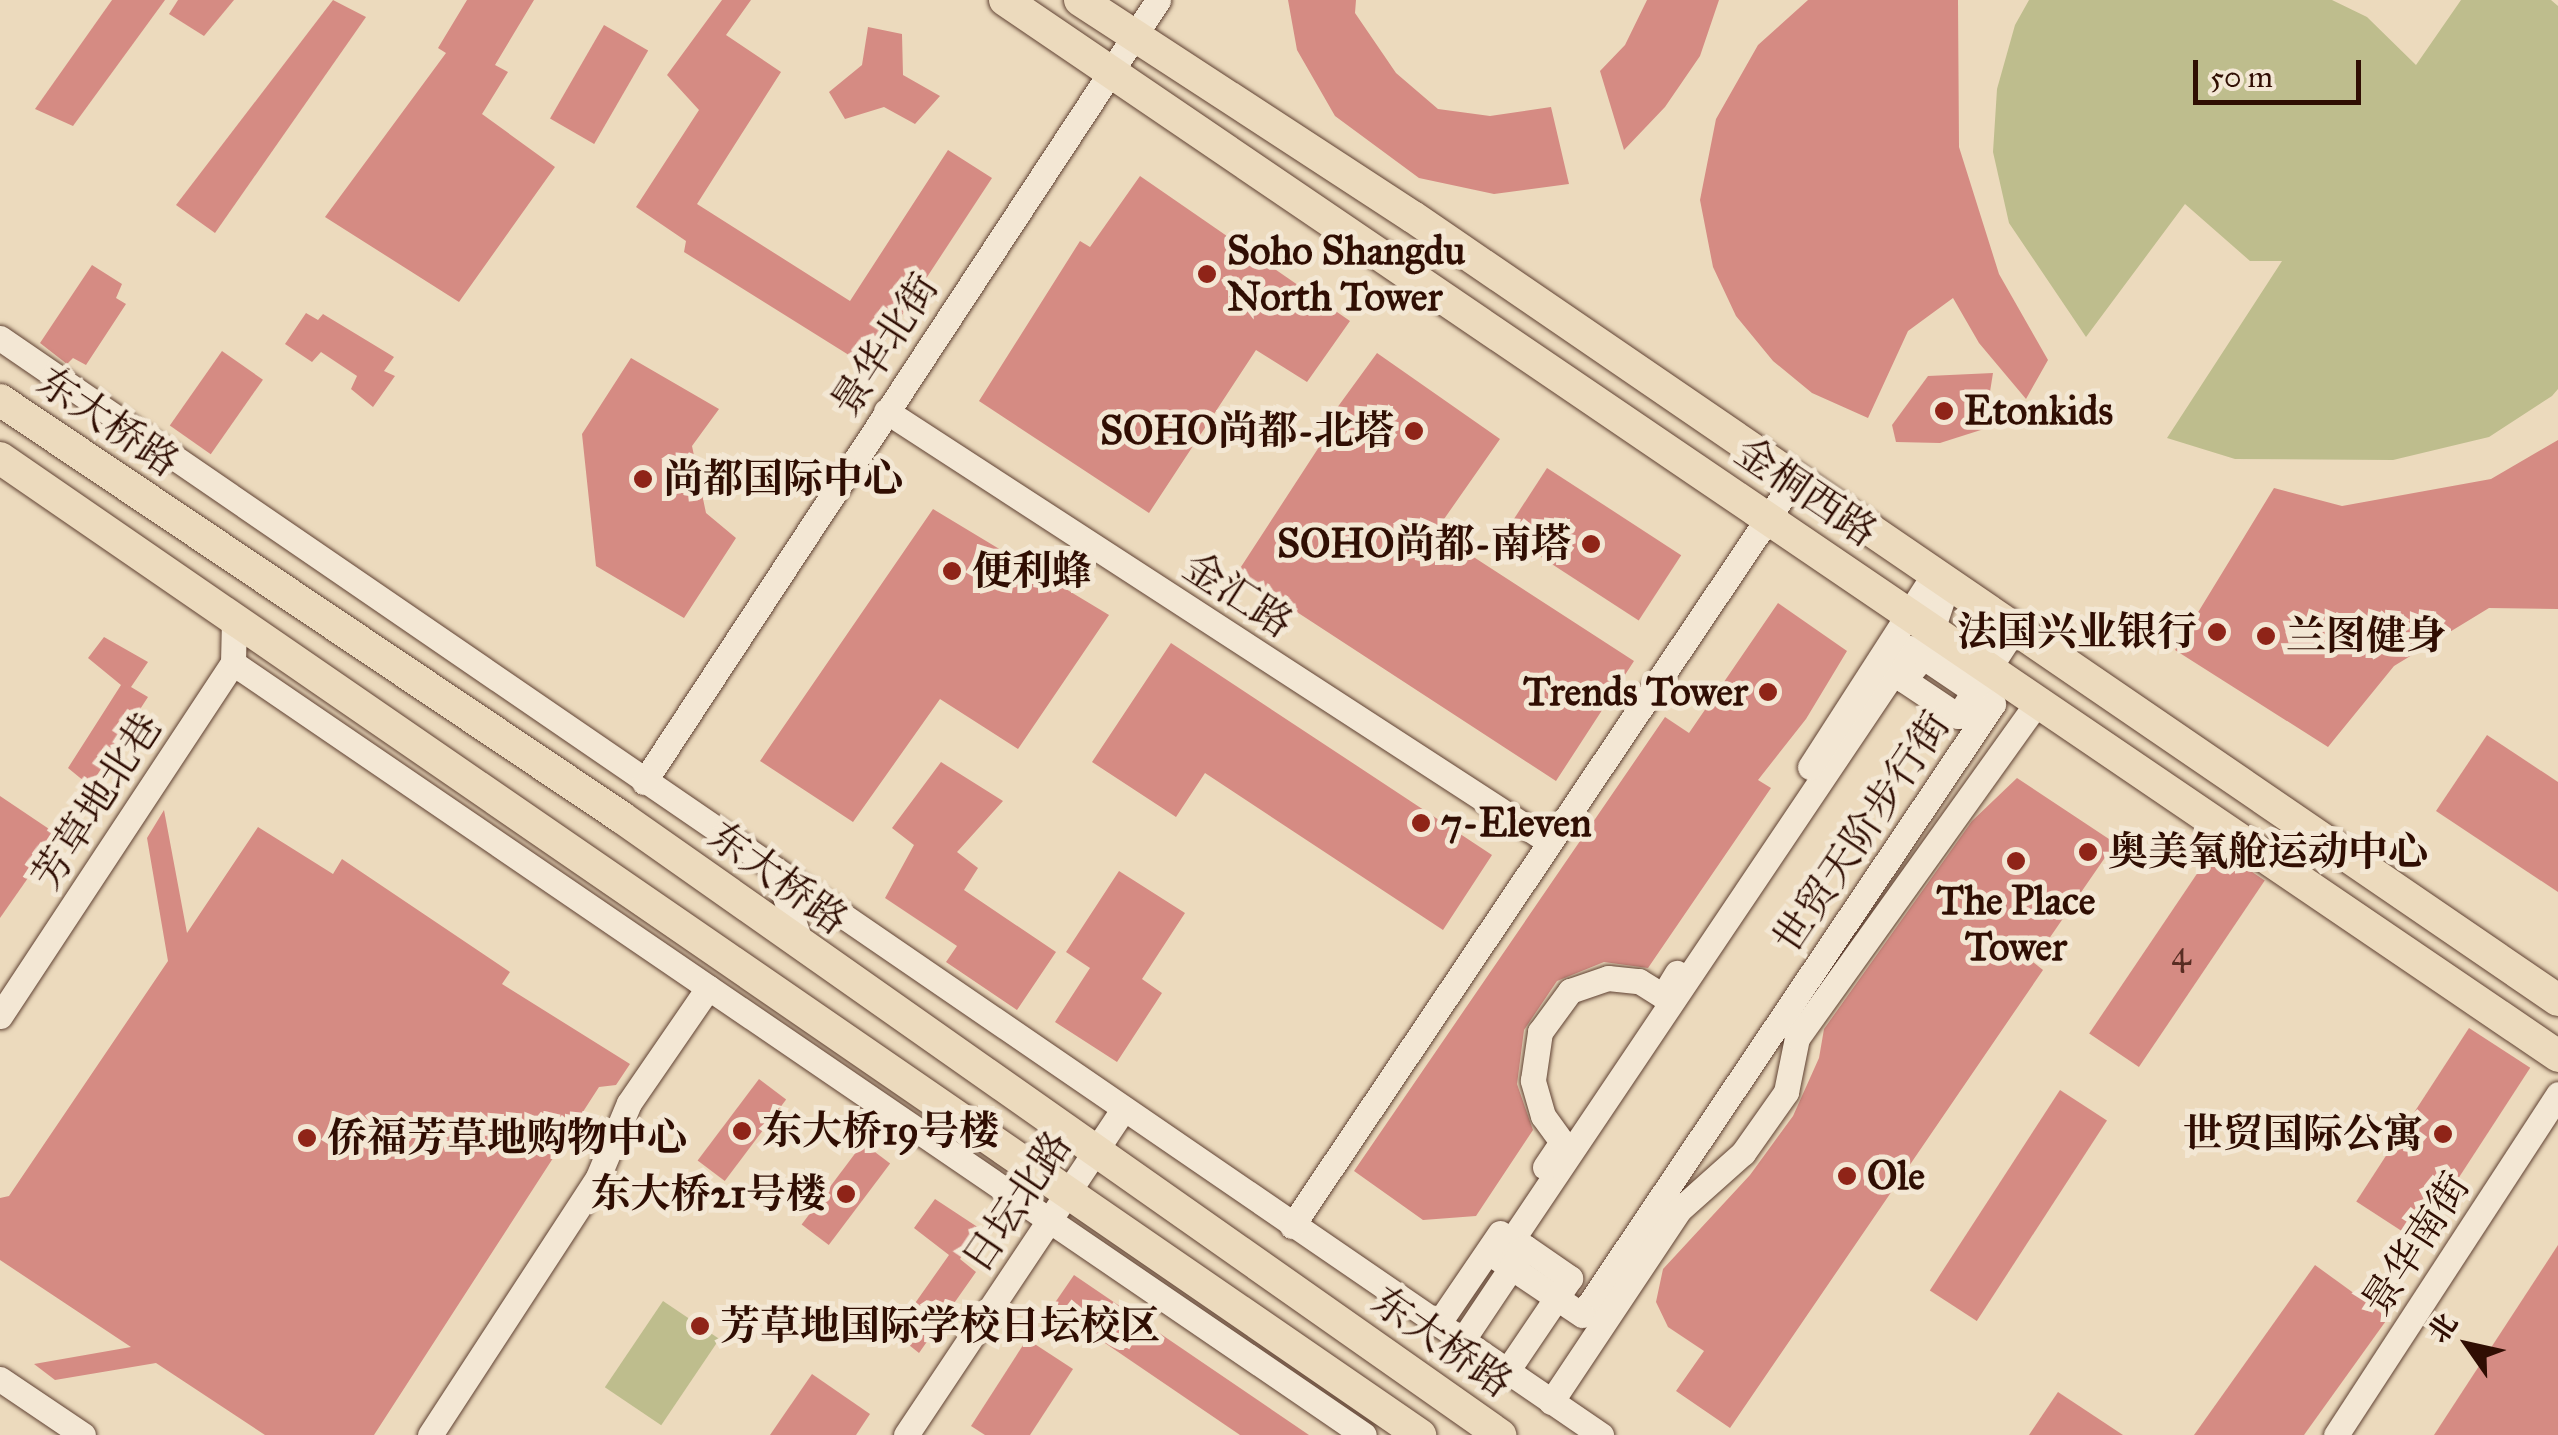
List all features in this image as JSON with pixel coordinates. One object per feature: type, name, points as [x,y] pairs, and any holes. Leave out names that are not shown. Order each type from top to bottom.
[{"type":"main road","name":"金桐西路","points":[[1006,0],[1768,518],[1981,679],[2558,1056]]},
{"type":"main road","name":"金桐西路","points":[[1080,0],[1795,478],[2558,1000]]},
{"type":"main road","name":"东大桥路","points":[[0,400],[620,818],[1094,1156],[1500,1435]]},
{"type":"main road","points":[[0,458],[234,620],[1058,1209],[1420,1435]]},
{"type":"street","name":"景华北街","points":[[644,782],[1158,0]]},
{"type":"street","points":[[0,338],[1601,1435]]},
{"type":"street","name":"金汇路","points":[[886,411],[1548,841]]},
{"type":"street","points":[[1292,1226],[1795,478]]},
{"type":"street","points":[[1941,578],[1904,680],[1958,716],[2015,628]]},
{"type":"street","points":[[234,620],[232,663],[708,988],[1058,1209],[1364,1435]]},
{"type":"street","points":[[1438,1324],[1562,1142],[1543,1116],[1533,1080],[1540,1032],[1570,991],[1608,978],[1639,981],[1663,996],[1921,633]]},
{"type":"street","name":"世贸天阶步行街","points":[[1511,1267],[1499,1259],[1921,633]]},
{"type":"street","name":"芳草地北巷","points":[[0,1016],[8,984],[232,663]]},
{"type":"street","name":"世贸天阶步行街","points":[[1557,1298],[1582,1315],[1993,704],[1981,679]]},
{"type":"street","points":[[1552,1402],[1679,1210],[1744,1154],[1786,1092],[1797,1038],[2031,711]]},
{"type":"street","points":[[777,873],[802,947]]},
{"type":"street","points":[[430,1435],[598,1177],[629,1103],[708,988]]},
{"type":"street","name":"景华南街","points":[[2336,1435],[2558,1094]]},
{"type":"street","name":"日坛北路","points":[[906,1435],[1123,1110]]},
{"type":"street","points":[[1462,1341],[1511,1267],[1557,1298],[1507,1371]]},
{"type":"street","points":[[0,1378],[83,1435]]},
{"type":"shaded area","points":[[2029,0],[2332,0],[2367,17],[2416,65],[2461,0],[2551,0],[2558,6],[2558,389],[2489,437],[2393,460],[2235,459],[2167,438],[2282,261],[2250,261],[2185,204],[2086,337],[2009,223],[1993,152],[1997,89],[2015,25]]},
{"type":"shaded area","points":[[663,1301],[719,1339],[661,1425],[605,1387]]},
{"type":"building","points":[[112,0],[165,0],[73,126],[35,109]]},
{"type":"building","points":[[178,0],[234,0],[204,36],[169,14]]},
{"type":"building","points":[[333,0],[366,17],[215,233],[176,205]]},
{"type":"building","points":[[467,0],[534,0],[495,65],[508,72],[482,114],[555,167],[459,302],[325,217],[446,53],[438,48]]},
{"type":"building","points":[[722,0],[751,0],[726,35],[781,72],[697,204],[850,301],[948,150],[992,178],[868,367],[684,252],[686,241],[636,207],[699,110],[667,75]]},
{"type":"building","points":[[1288,0],[1356,0],[1355,13],[1396,73],[1438,109],[1490,116],[1551,107],[1569,184],[1494,194],[1419,178],[1335,116],[1297,50]]},
{"type":"building","points":[[1647,0],[1719,0],[1700,56],[1665,107],[1624,150],[1600,71],[1625,45]]},
{"type":"building","points":[[1808,0],[1958,0],[1959,147],[1999,274],[2048,360],[2026,399],[1979,343],[1953,298],[1908,331],[1868,418],[1812,393],[1773,361],[1736,316],[1713,267],[1700,200],[1716,119],[1758,45]]},
{"type":"building","points":[[604,25],[648,50],[594,144],[550,119]]},
{"type":"building","points":[[868,27],[902,34],[903,75],[940,96],[915,124],[884,107],[845,119],[829,92],[862,65]]},
{"type":"building","points":[[1140,176],[1350,321],[1307,382],[1256,350],[1149,513],[979,401],[1080,241],[1090,247]]},
{"type":"building","points":[[92,265],[122,284],[116,298],[126,304],[86,365],[73,358],[67,364],[40,343]]},
{"type":"building","points":[[306,313],[318,320],[323,314],[394,357],[384,371],[395,376],[373,407],[351,389],[357,376],[321,352],[312,362],[285,344]]},
{"type":"building","points":[[222,351],[263,380],[211,454],[170,426]]},
{"type":"building","points":[[1377,353],[1500,439],[1435,532],[1634,661],[1556,781],[1237,573],[1332,427],[1326,423]]},
{"type":"building","name":"尚都国际中心","points":[[631,358],[719,409],[692,446],[706,513],[736,538],[684,618],[596,566],[582,434]]},
{"type":"building","name":"Etonkids","points":[[1993,373],[1984,429],[1940,443],[1896,442],[1892,425],[1928,376]]},
{"type":"building","points":[[2558,440],[2558,609],[2489,608],[2394,666],[2328,747],[2175,650],[2274,488],[2342,506],[2491,479]]},
{"type":"building","name":"SOHO尚都-南塔","points":[[1547,468],[1681,555],[1639,621],[1505,533]]},
{"type":"building","points":[[933,509],[1109,615],[1018,749],[940,699],[853,822],[760,761]]},
{"type":"building","points":[[1778,603],[1847,651],[1806,719],[1758,780],[1771,788],[1648,968],[1604,962],[1557,981],[1524,1030],[1517,1084],[1533,1130],[1476,1216],[1423,1220],[1354,1171],[1665,717],[1689,733]]},
{"type":"building","points":[[104,637],[148,662],[131,687],[148,697],[90,786],[68,768],[121,685],[88,658]]},
{"type":"building","points":[[1171,643],[1492,855],[1443,930],[1205,773],[1176,817],[1092,762]]},
{"type":"building","points":[[2487,735],[2558,782],[2558,892],[2436,811]]},
{"type":"building","points":[[941,762],[1003,801],[957,852],[978,868],[964,890],[1056,952],[1017,1010],[946,962],[957,946],[885,898],[914,845],[892,828]]},
{"type":"building","points":[[2017,778],[2115,843],[2033,962],[2043,970],[1730,1428],[1676,1391],[1704,1351],[1668,1327],[1656,1302],[1663,1269],[1750,1175],[1793,1116],[1819,1058],[1824,1029],[1972,821]]},
{"type":"building","points":[[0,796],[58,835],[0,918]]},
{"type":"building","name":"侨福芳草地购物中心","points":[[164,810],[187,933],[258,827],[333,874],[342,859],[510,972],[502,984],[630,1064],[616,1085],[599,1087],[374,1435],[265,1435],[156,1363],[55,1380],[34,1364],[131,1347],[0,1260],[0,1198],[9,1196],[168,961],[147,838]]},
{"type":"building","points":[[2215,847],[2265,881],[2139,1067],[2089,1034]]},
{"type":"building","points":[[1119,871],[1185,913],[1142,979],[1162,993],[1117,1062],[1055,1022],[1090,968],[1066,952]]},
{"type":"building","name":"世贸国际公寓","points":[[2469,1028],[2530,1068],[2417,1241],[2356,1202]]},
{"type":"building","name":"东大桥19号楼","points":[[759,1079],[786,1099],[725,1181],[698,1160]]},
{"type":"building","points":[[2060,1090],[2107,1120],[1977,1321],[1930,1290]]},
{"type":"building","name":"东大桥21号楼","points":[[863,1143],[890,1163],[829,1245],[802,1224]]},
{"type":"building","points":[[935,1199],[979,1228],[960,1259],[976,1272],[919,1353],[894,1333],[949,1255],[914,1228]]},
{"type":"building","points":[[2558,1245],[2558,1435],[2434,1435]]},
{"type":"building","points":[[2315,1265],[2388,1318],[2304,1435],[2194,1435]]},
{"type":"building","points":[[1074,1275],[1309,1435],[1240,1435],[1052,1307]]},
{"type":"building","points":[[1027,1339],[1073,1369],[1030,1435],[985,1435],[971,1426]]},
{"type":"building","points":[[812,1374],[870,1414],[856,1435],[770,1435]]},
{"type":"building","points":[[2058,1392],[2123,1435],[2029,1435]]},
{"type":"place","name":"Soho Shangdu North Tower","points":[[1207,274]]},
{"type":"place","name":"Etonkids","points":[[1944,411]]},
{"type":"place","name":"SOHO尚都-北塔","points":[[1414,431]]},
{"type":"place","name":"尚都国际中心","points":[[643,479]]},
{"type":"place","name":"SOHO尚都-南塔","points":[[1591,544]]},
{"type":"place","name":"便利蜂","points":[[952,571]]},
{"type":"place","name":"法国兴业银行","points":[[2217,632]]},
{"type":"place","name":"兰图健身","points":[[2266,636]]},
{"type":"place","name":"Trends Tower","points":[[1768,692]]},
{"type":"place","name":"7-Eleven","points":[[1421,823]]},
{"type":"place","name":"奥美氧舱运动中心","points":[[2088,852]]},
{"type":"place","name":"The Place Tower","points":[[2016,861]]},
{"type":"place","name":"东大桥19号楼","points":[[742,1131]]},
{"type":"place","name":"世贸国际公寓","points":[[2443,1134]]},
{"type":"place","name":"侨福芳草地购物中心","points":[[307,1138]]},
{"type":"place","name":"Ole","points":[[1847,1176]]},
{"type":"place","name":"东大桥21号楼","points":[[846,1194]]},
{"type":"place","name":"芳草地国际学校日坛校区","points":[[700,1326]]}]
